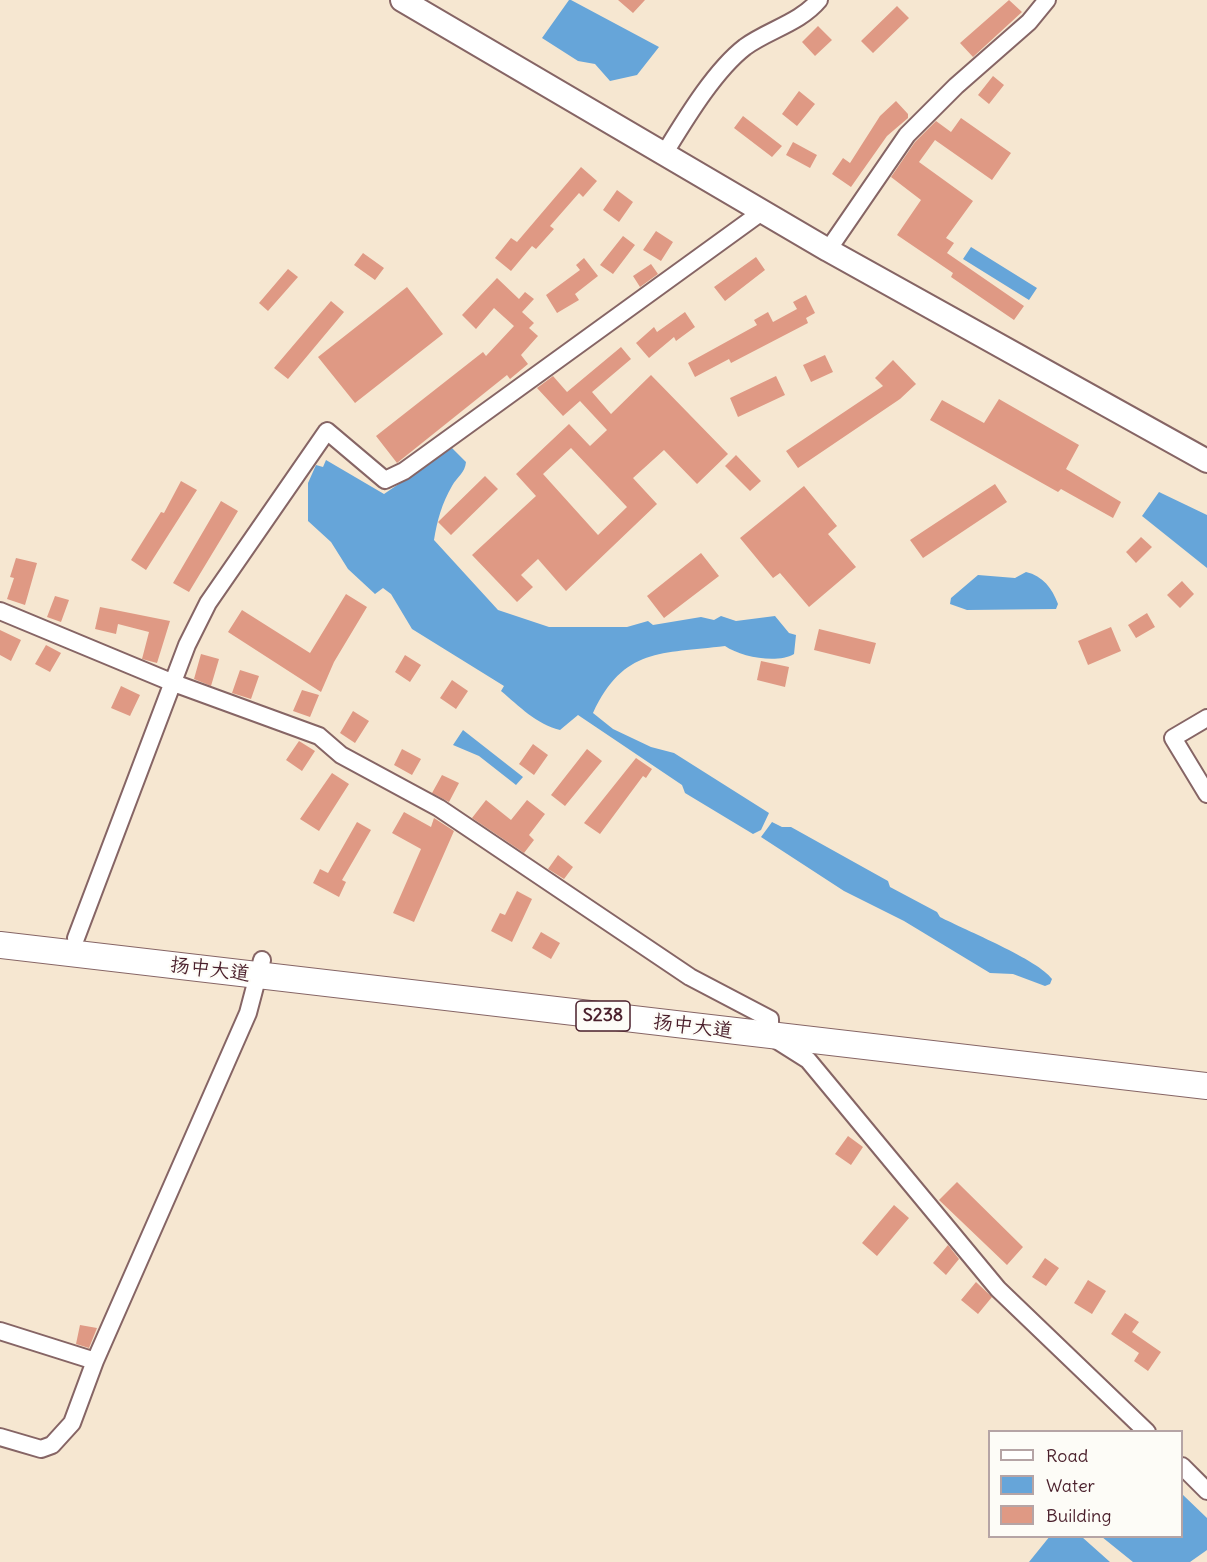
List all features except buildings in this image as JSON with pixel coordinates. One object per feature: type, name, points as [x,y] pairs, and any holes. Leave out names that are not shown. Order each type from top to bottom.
[{"type":"main road","points":[[402,0],[828,250],[1207,461]]},
{"type":"main road","name":"扬中大道","points":[[0,929],[74,946]]},
{"type":"main road","name":"扬中大道","points":[[0,945],[74,946],[770,1028],[1207,1086]]},
{"type":"main road","name":"扬中大道","points":[[770,1028],[1207,1069]]},
{"type":"street","points":[[664,154],[725,66],[746,46],[779,29],[819,0]]},
{"type":"street","points":[[828,250],[907,135],[956,86],[1029,22],[1047,0]]},
{"type":"street","points":[[74,946],[171,682],[208,603],[327,431],[385,480],[404,471],[763,211]]},
{"type":"street","points":[[0,611],[171,682],[319,736],[341,755],[440,808],[690,977],[770,1028],[808,1060],[998,1289],[1146,1430]]},
{"type":"street","points":[[1207,718],[1173,738],[1207,794]]},
{"type":"street","points":[[0,1437],[41,1449],[52,1445],[72,1423],[95,1361],[248,1013],[259,968]]},
{"type":"street","points":[[0,1331],[95,1361]]},
{"type":"street","points":[[1183,1467],[1207,1491]]},
{"type":"water","points":[[569,0],[659,47],[637,75],[610,81],[595,64],[578,61],[542,38]]},
{"type":"water","points":[[971,247],[1037,288],[1029,300],[963,259]]},
{"type":"water","points":[[452,448],[466,462],[445,499],[434,540],[498,610],[549,627],[627,627],[648,621],[653,625],[701,617],[714,620],[721,616],[736,621],[775,616],[789,633],[796,635],[794,654],[778,659],[749,656],[725,646],[663,653],[647,658],[632,665],[618,676],[605,692],[593,713],[613,729],[651,747],[674,753],[769,813],[761,830],[753,834],[685,793],[682,785],[578,715],[560,730],[536,719],[501,691],[504,686],[412,629],[391,594],[383,588],[375,594],[348,569],[331,542],[308,521],[308,483],[316,465],[323,467],[326,460],[384,494]]},
{"type":"water","points":[[1159,492],[1207,515],[1207,568],[1142,516]]},
{"type":"water","points":[[1026,572],[1037,576],[1050,588],[1058,604],[1056,609],[967,610],[950,604],[951,598],[978,575],[1015,578]]},
{"type":"water","points":[[463,730],[523,777],[516,785],[479,756],[453,745]]},
{"type":"water","points":[[772,822],[782,827],[791,827],[888,881],[890,887],[937,912],[940,917],[1033,963],[1052,979],[1050,984],[1045,986],[1013,974],[990,973],[904,921],[844,891],[761,837]]},
{"type":"water","points":[[1183,1495],[1207,1518],[1207,1550],[1190,1562],[1133,1562],[1103,1538],[1183,1538]]},
{"type":"water","points":[[1048,1538],[1083,1538],[1110,1562],[1029,1562]]}]
